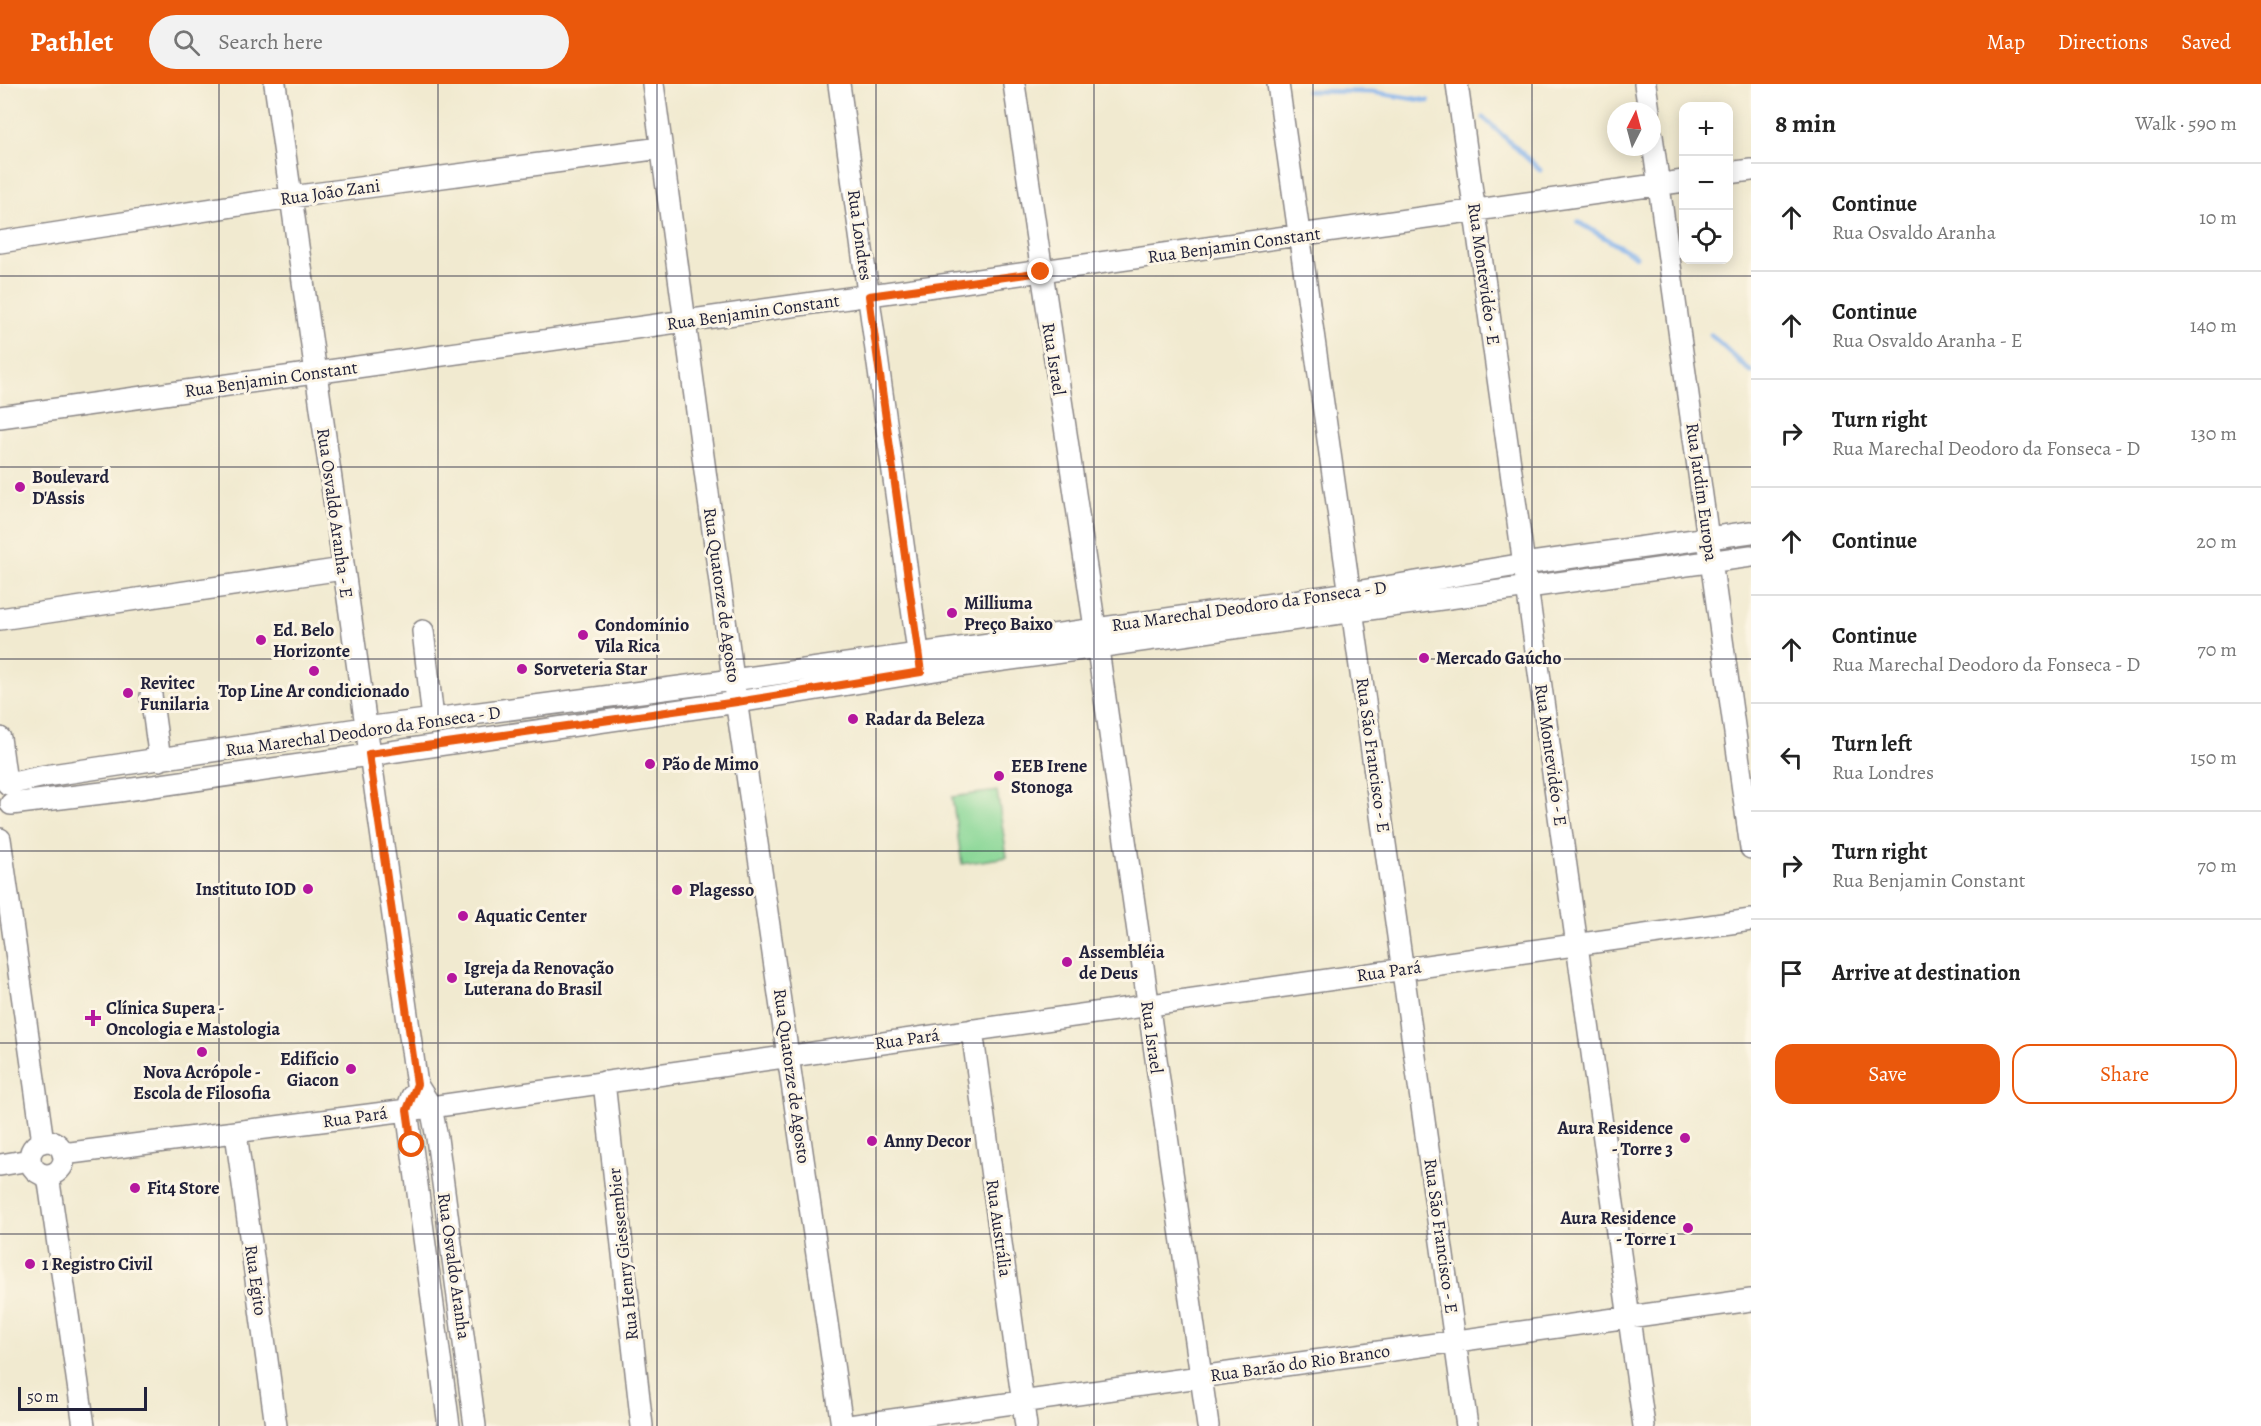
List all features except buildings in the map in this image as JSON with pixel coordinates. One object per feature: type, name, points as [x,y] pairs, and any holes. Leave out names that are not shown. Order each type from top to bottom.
[{"type":"street","name":"Rua Osvaldo Aranha - E","points":[[275,84],[417,1084],[431,1107]]},
{"type":"street","name":"Rua Quatorze de Agosto","points":[[652,84],[733,679],[743,701],[789,1056],[842,1426]]},
{"type":"street","name":"Rua Londres","points":[[839,84],[920,662]]},
{"type":"street","name":"Rua São Francisco - E","points":[[1278,84],[1467,1426]]},
{"type":"street","name":"Rua Montevidéo - E","points":[[1457,84],[1644,1426]]},
{"type":"street","points":[[1645,84],[1647,102]]},
{"type":"street","name":"Rua Israel","points":[[1014,86],[1096,638],[1208,1426]]},
{"type":"street","name":"Rua João Zani","points":[[0,242],[291,197],[661,148]]},
{"type":"street","name":"Rua Jardim Europa","points":[[1655,156],[1751,848]]},
{"type":"street","points":[[1733,172],[1751,170]]},
{"type":"street","name":"Rua Benjamin Constant","points":[[0,417],[1679,182]]},
{"type":"street","name":"Rua Marechal Deodoro da Fonseca - D","points":[[1351,602],[1524,564],[1751,532]]},
{"type":"street","name":"Rua Marechal Deodoro da Fonseca - D","points":[[5,792],[45,776],[556,702],[834,665],[920,662],[1351,602],[1527,587],[1751,556]]},
{"type":"street","points":[[0,619],[343,569]]},
{"type":"street","points":[[423,631],[433,719]]},
{"type":"street","name":"Rua Marechal Deodoro da Fonseca - D","points":[[5,792],[118,791],[838,686],[920,662]]},
{"type":"street","points":[[834,665],[838,686]]},
{"type":"street","points":[[151,695],[160,760]]},
{"type":"street","points":[[556,702],[560,727]]},
{"type":"street","points":[[0,738],[5,792]]},
{"type":"street","points":[[191,756],[195,778]]},
{"type":"street","points":[[0,839],[44,1142]]},
{"type":"street","name":"Rua Pará","points":[[63,1154],[431,1107],[1751,920]]},
{"type":"street","name":"Rua Austrália","points":[[972,1030],[1026,1426]]},
{"type":"street","name":"Rua Henry Giessembier","points":[[604,1082],[642,1426]]},
{"type":"street","name":"Rua Osvaldo Aranha - E","points":[[407,1110],[417,1084]]},
{"type":"street","name":"Rua Osvaldo Aranha","points":[[431,1107],[475,1426]]},
{"type":"street","name":"Rua Osvaldo Aranha","points":[[407,1110],[449,1426]]},
{"type":"street","name":"Rua Egito","points":[[236,1133],[276,1426]]},
{"type":"street","points":[[44,1142],[56,1143],[63,1154],[63,1163],[59,1170],[48,1174],[38,1173],[30,1160],[34,1146],[44,1142]]},
{"type":"street","points":[[0,1165],[30,1160]]},
{"type":"street","points":[[48,1174],[84,1426]]},
{"type":"street","points":[[420,1200],[445,1196]]},
{"type":"street","points":[[431,1287],[456,1285]]},
{"type":"street","name":"Rua Barão do Rio Branco","points":[[849,1426],[1751,1300]]},
{"type":"street","points":[[444,1384],[470,1382]]},
{"type":"green space","points":[[997,791],[1007,857],[962,864],[952,797]]},
{"type":"waterway","points":[[1307,91],[1372,92],[1428,101]]},
{"type":"waterway","points":[[1484,118],[1540,170]]},
{"type":"waterway","points":[[1578,222],[1636,256]]},
{"type":"waterway","points":[[1711,335],[1751,372]]},
{"type":"place","name":"Boulevard D'Assis","points":[[20,487]]},
{"type":"place","name":"Milliuma Preço Baixo","points":[[952,613]]},
{"type":"place","name":"Condomínio Vila Rica","points":[[583,635]]},
{"type":"place","name":"Ed. Belo Horizonte","points":[[261,640]]},
{"type":"place","name":"Mercado Gaúcho","points":[[1424,658]]},
{"type":"place","name":"Sorveteria Star","points":[[522,669]]},
{"type":"place","name":"Top Line Ar condicionado","points":[[314,671]]},
{"type":"place","name":"Revitec Funilaria","points":[[128,693]]},
{"type":"place","name":"Radar da Beleza","points":[[853,719]]},
{"type":"place","name":"Pão de Mimo","points":[[650,764]]},
{"type":"place","name":"EEB Irene Stonoga","points":[[999,776]]},
{"type":"place","name":"Instituto IOD","points":[[308,889]]},
{"type":"place","name":"Plagesso","points":[[677,890]]},
{"type":"place","name":"Aquatic Center","points":[[463,916]]},
{"type":"place","name":"Assembléia de Deus","points":[[1067,962]]},
{"type":"place","name":"Igreja da Renovação Luterana do Brasil","points":[[452,978]]},
{"type":"place","name":"Clínica Supera - Oncologia e Mastologia","points":[[93,1018]]},
{"type":"place","name":"Nova Acrópole - Escola de Filosofia","points":[[202,1052]]},
{"type":"place","name":"Edifício Giacon","points":[[351,1069]]},
{"type":"place","name":"Aura Residence - Torre 3","points":[[1685,1138]]},
{"type":"place","name":"Anny Decor","points":[[872,1141]]},
{"type":"place","name":"Fit4 Store","points":[[135,1188]]},
{"type":"place","name":"Aura Residence - Torre 1","points":[[1688,1228]]},
{"type":"place","name":"1 Registro Civil","points":[[30,1264]]},
{"type":"route","points":[[412,1145],[407,1110],[417,1084],[369,754],[737,702],[921,672],[869,296],[1041,272]]}]
